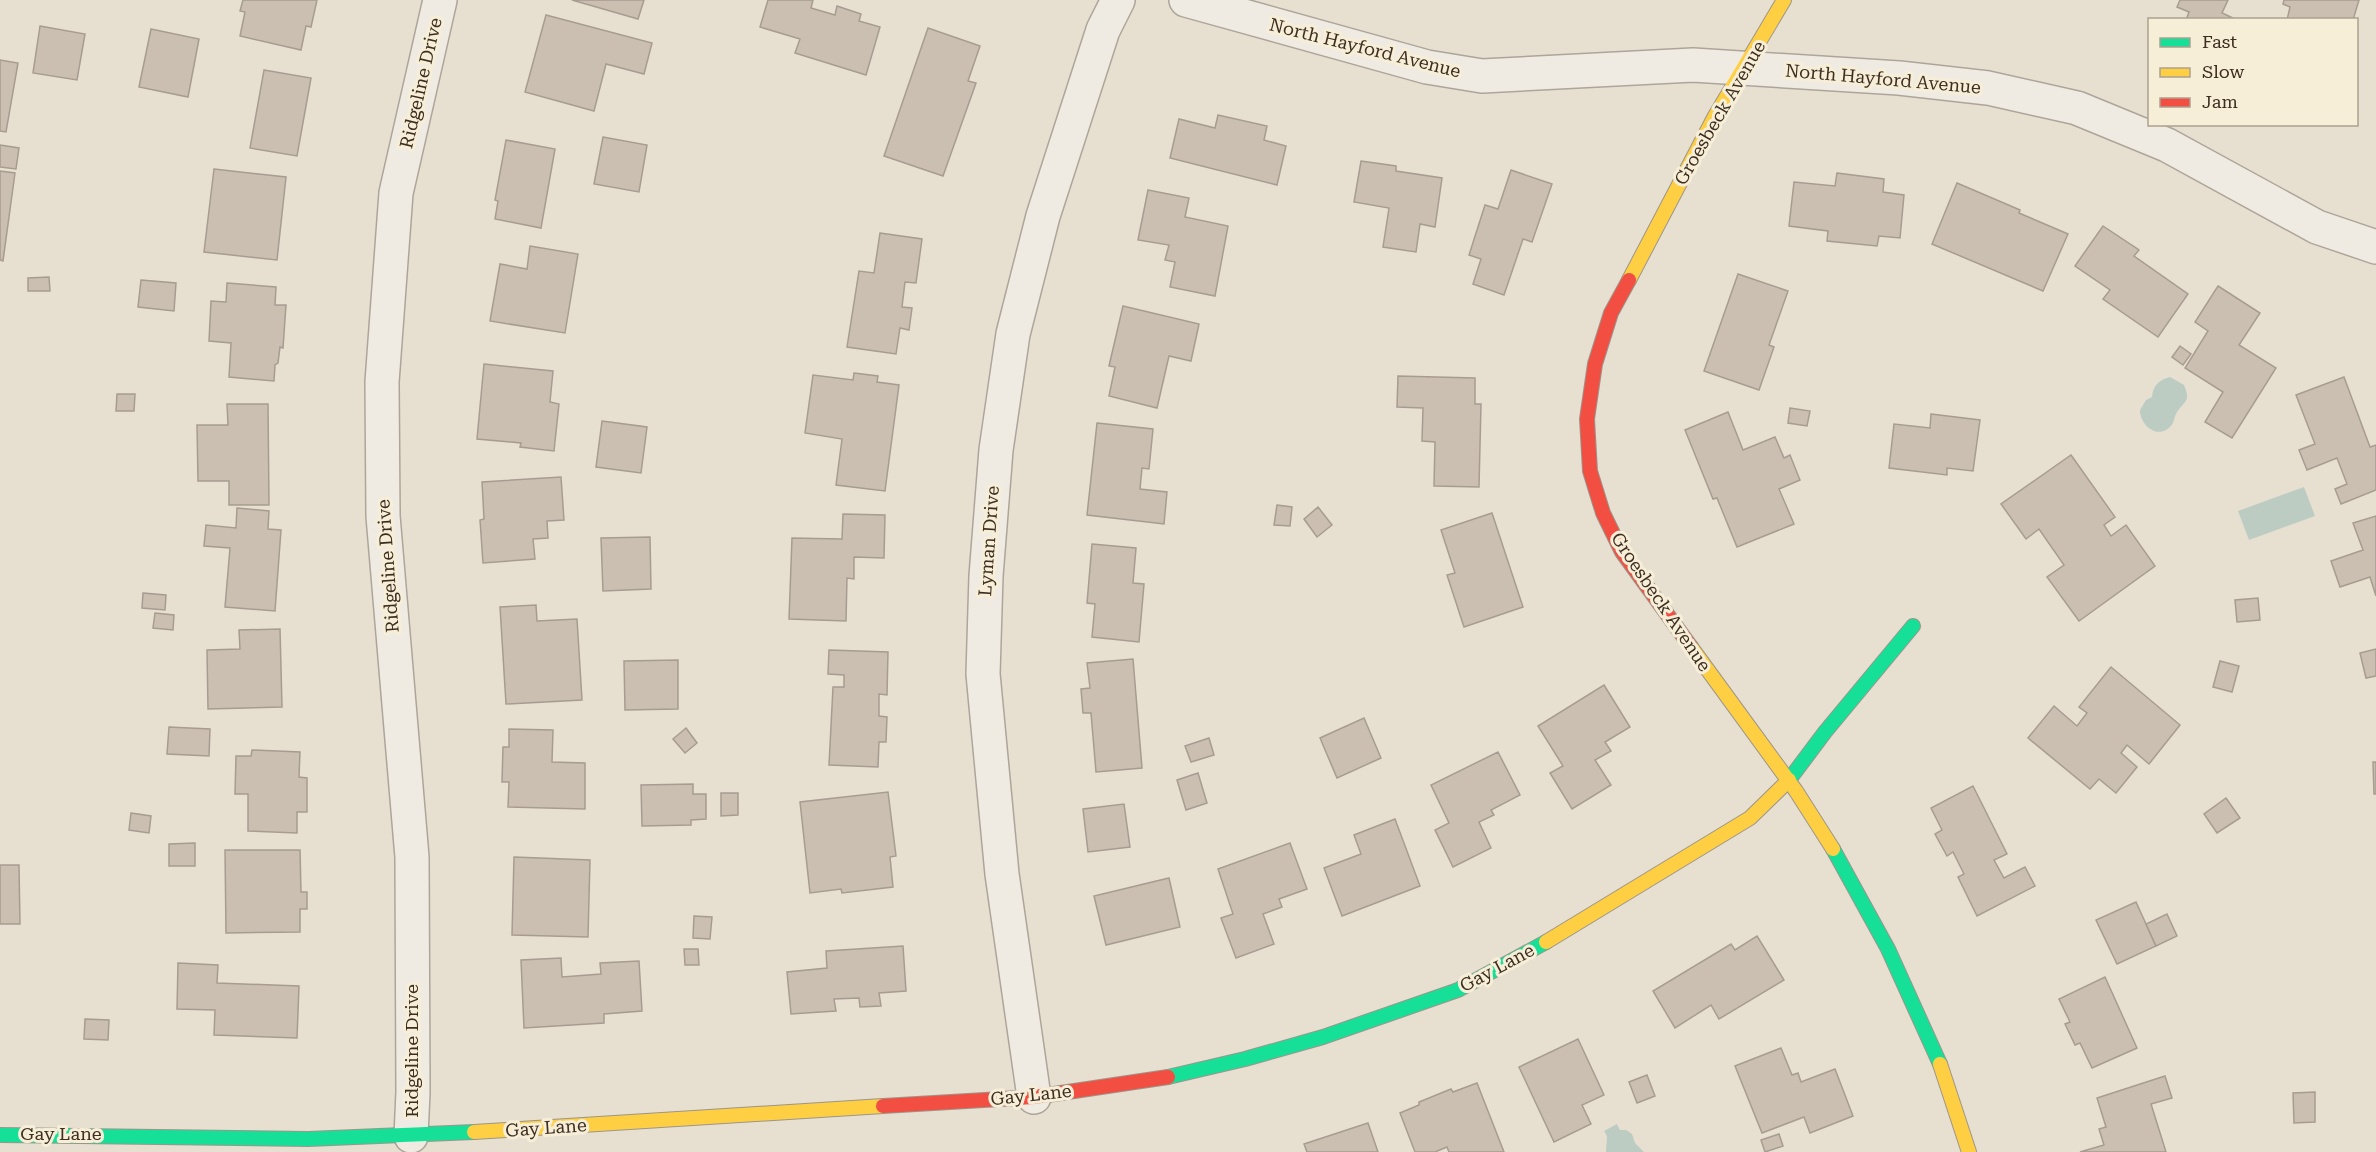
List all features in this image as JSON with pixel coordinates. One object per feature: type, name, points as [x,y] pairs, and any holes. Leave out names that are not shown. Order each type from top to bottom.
[{"type":"street","name":"Ridgeline Drive","points":[[411,1136],[413,1092],[412,857],[383,516],[382,382],[396,194],[440,0]]},
{"type":"street","name":"Lyman Drive","points":[[1034,1097],[1002,873],[983,674],[986,576],[996,450],[1013,334],[1043,216],[1103,30],[1118,0]]},
{"type":"street","name":"North Hayford Avenue","points":[[1186,0],[1427,68],[1482,76],[1693,65],[1899,78],[1977,87],[2077,108],[2167,146],[2317,227],[2376,247]]},
{"type":"street","name":"Groesbeck Avenue","points":[[1784,0],[1715,116],[1611,313],[1594,364],[1587,419],[1590,471],[1603,513],[1622,552],[1823,832],[1876,925],[1917,1010],[1961,1124],[1969,1152]]},
{"type":"street","name":"Gay Lane","points":[[0,1135],[104,1134],[355,1139],[411,1136],[1034,1097],[1167,1077],[1245,1059],[1323,1037],[1458,990],[1562,934],[1750,818],[1788,781],[1825,732],[1913,626]]},
{"type":"shaded area","points":[[2170,377],[2184,385],[2187,399],[2168,429],[2157,432],[2143,422],[2140,410],[2146,400],[2152,397],[2157,384]]},
{"type":"shaded area","points":[[2304,487],[2315,516],[2249,540],[2238,511]]},
{"type":"shaded area","points":[[1617,1124],[1620,1130],[1626,1130],[1632,1134],[1635,1143],[1644,1152],[1606,1152],[1607,1136],[1604,1131]]},
{"type":"building","points":[[243,0],[317,0],[311,27],[306,26],[301,50],[240,36],[245,12],[240,11]]},
{"type":"building","points":[[572,0],[644,0],[638,19]]},
{"type":"building","points":[[768,0],[813,0],[811,8],[835,15],[837,6],[861,14],[859,21],[880,27],[866,75],[795,53],[800,39],[760,27]]},
{"type":"building","points":[[2180,0],[2228,0],[2222,13],[2233,18],[2187,18],[2189,12],[2177,7]]},
{"type":"building","points":[[2284,0],[2359,0],[2354,18],[2287,18],[2290,7],[2283,4]]},
{"type":"building","points":[[546,15],[652,43],[644,74],[606,64],[594,111],[525,92]]},
{"type":"building","points":[[40,26],[85,34],[77,80],[33,73]]},
{"type":"building","points":[[928,28],[980,46],[968,81],[976,83],[943,176],[884,156]]},
{"type":"building","points":[[151,29],[199,39],[188,97],[139,87]]},
{"type":"building","points":[[0,60],[18,63],[6,132],[0,131]]},
{"type":"building","points":[[264,70],[311,78],[297,156],[250,148]]},
{"type":"building","points":[[1218,115],[1267,126],[1264,140],[1286,146],[1277,185],[1170,158],[1179,119],[1215,128]]},
{"type":"building","points":[[603,137],[647,145],[639,192],[594,184]]},
{"type":"building","points":[[506,140],[555,149],[541,228],[495,219],[498,201],[495,200]]},
{"type":"building","points":[[0,145],[19,148],[16,169],[0,167]]},
{"type":"building","points":[[1361,161],[1396,166],[1396,171],[1442,178],[1435,227],[1420,224],[1416,252],[1383,247],[1389,208],[1354,202]]},
{"type":"building","points":[[214,169],[286,177],[277,260],[204,252]]},
{"type":"building","points":[[1511,170],[1552,184],[1532,242],[1523,239],[1504,295],[1473,284],[1481,259],[1469,255],[1485,205],[1498,209]]},
{"type":"building","points":[[0,171],[15,173],[3,261],[0,260]]},
{"type":"building","points":[[1837,173],[1884,179],[1883,192],[1904,195],[1900,238],[1879,236],[1877,246],[1827,241],[1828,231],[1789,226],[1794,182],[1835,186]]},
{"type":"building","points":[[1957,183],[2068,234],[2043,291],[1932,244]]},
{"type":"building","points":[[1148,190],[1189,198],[1185,217],[1228,226],[1215,296],[1170,287],[1175,262],[1165,260],[1169,245],[1138,240]]},
{"type":"building","points":[[2103,226],[2139,250],[2134,256],[2188,294],[2158,337],[2103,299],[2110,290],[2075,266]]},
{"type":"building","points":[[880,233],[922,239],[916,283],[905,282],[902,307],[912,308],[909,330],[900,328],[896,354],[847,347],[859,271],[874,273]]},
{"type":"building","points":[[530,246],[578,254],[565,333],[490,321],[500,264],[527,269]]},
{"type":"building","points":[[1738,274],[1788,291],[1769,345],[1774,347],[1759,390],[1704,371]]},
{"type":"building","points":[[49,277],[50,291],[28,291],[28,278]]},
{"type":"building","points":[[141,280],[176,283],[174,311],[138,307]]},
{"type":"building","points":[[227,283],[276,287],[275,305],[286,305],[283,348],[280,347],[278,363],[275,365],[274,381],[229,377],[231,343],[209,341],[211,301],[226,302]]},
{"type":"building","points":[[2218,286],[2260,313],[2239,345],[2276,368],[2232,438],[2205,422],[2223,392],[2185,368],[2208,331],[2195,322]]},
{"type":"building","points":[[1123,306],[1199,324],[1191,361],[1169,356],[1157,408],[1109,396],[1115,367],[1109,366]]},
{"type":"building","points":[[2180,346],[2191,354],[2183,365],[2172,357]]},
{"type":"building","points":[[484,364],[553,371],[550,402],[559,404],[554,451],[520,447],[521,443],[477,439]]},
{"type":"building","points":[[854,373],[878,376],[877,382],[899,385],[885,491],[836,485],[842,439],[805,433],[813,375],[853,380]]},
{"type":"building","points":[[1398,376],[1475,378],[1475,404],[1481,404],[1479,487],[1434,486],[1435,442],[1422,441],[1423,408],[1397,407]]},
{"type":"building","points":[[2344,377],[2370,447],[2376,445],[2376,490],[2341,504],[2335,489],[2347,484],[2337,458],[2307,470],[2299,450],[2315,444],[2296,395]]},
{"type":"building","points":[[117,394],[135,394],[134,411],[116,411]]},
{"type":"building","points":[[227,404],[268,404],[269,505],[229,505],[229,481],[198,481],[197,425],[228,425]]},
{"type":"building","points":[[1790,408],[1810,411],[1807,426],[1788,423]]},
{"type":"building","points":[[1728,412],[1743,450],[1775,437],[1784,458],[1790,455],[1800,480],[1779,489],[1794,524],[1737,547],[1717,498],[1713,499],[1685,430]]},
{"type":"building","points":[[1931,414],[1980,420],[1973,471],[1947,468],[1947,475],[1889,468],[1894,424],[1930,428]]},
{"type":"building","points":[[602,421],[647,427],[641,473],[596,467]]},
{"type":"building","points":[[1097,423],[1153,429],[1149,469],[1142,468],[1140,489],[1167,492],[1164,524],[1087,515]]},
{"type":"building","points":[[2071,455],[2115,517],[2104,525],[2111,536],[2126,525],[2155,566],[2079,621],[2047,577],[2064,565],[2039,529],[2026,539],[2001,504]]},
{"type":"building","points":[[561,477],[564,520],[547,521],[548,538],[533,539],[535,559],[483,563],[480,520],[484,519],[482,482]]},
{"type":"building","points":[[1277,505],[1292,507],[1290,526],[1274,525]]},
{"type":"building","points":[[1318,507],[1332,525],[1317,537],[1304,519]]},
{"type":"building","points":[[237,508],[269,511],[268,529],[281,530],[275,611],[225,607],[230,548],[204,546],[206,525],[236,528]]},
{"type":"building","points":[[1492,513],[1523,607],[1464,627],[1447,575],[1455,573],[1441,530]]},
{"type":"building","points":[[843,514],[885,515],[884,558],[854,557],[854,579],[847,578],[846,621],[789,619],[792,538],[842,539]]},
{"type":"building","points":[[2376,516],[2376,596],[2370,577],[2340,587],[2331,561],[2363,550],[2353,523]]},
{"type":"building","points":[[650,537],[651,589],[603,591],[601,538]]},
{"type":"building","points":[[1092,544],[1136,548],[1133,583],[1144,584],[1139,642],[1092,637],[1095,604],[1087,603]]},
{"type":"building","points":[[143,593],[166,595],[165,610],[142,608]]},
{"type":"building","points":[[2258,598],[2260,620],[2237,622],[2235,600]]},
{"type":"building","points":[[536,605],[537,621],[577,619],[582,700],[506,704],[500,607]]},
{"type":"building","points":[[155,613],[174,615],[173,630],[153,628]]},
{"type":"building","points":[[280,629],[282,707],[208,709],[207,650],[240,649],[239,630]]},
{"type":"building","points":[[2376,649],[2376,676],[2366,678],[2360,653]]},
{"type":"building","points":[[829,650],[888,652],[887,695],[879,694],[879,716],[887,717],[886,742],[879,742],[878,767],[829,765],[833,687],[844,687],[844,675],[828,674]]},
{"type":"building","points":[[1133,659],[1142,768],[1096,772],[1091,713],[1083,713],[1081,689],[1090,688],[1087,663]]},
{"type":"building","points":[[678,660],[678,709],[625,710],[624,661]]},
{"type":"building","points":[[2220,661],[2239,666],[2232,692],[2213,687]]},
{"type":"building","points":[[2111,667],[2180,725],[2149,764],[2127,745],[2121,753],[2137,767],[2116,793],[2099,779],[2090,789],[2028,738],[2054,706],[2077,726],[2087,713],[2079,707]]},
{"type":"building","points":[[1604,685],[1630,727],[1605,742],[1611,751],[1595,760],[1611,785],[1572,809],[1550,773],[1563,766],[1538,726]]},
{"type":"building","points":[[1364,718],[1381,758],[1337,778],[1320,738]]},
{"type":"building","points":[[169,727],[210,729],[209,756],[167,754]]},
{"type":"building","points":[[686,728],[697,743],[685,753],[673,739]]},
{"type":"building","points":[[509,729],[553,730],[552,762],[585,763],[585,809],[508,807],[509,782],[502,782],[503,747],[509,747]]},
{"type":"building","points":[[1209,738],[1214,755],[1191,762],[1185,746]]},
{"type":"building","points":[[252,750],[300,752],[299,777],[307,778],[307,812],[297,812],[297,833],[248,831],[248,794],[235,794],[236,756],[251,756]]},
{"type":"building","points":[[1498,752],[1520,795],[1491,810],[1494,815],[1479,822],[1491,848],[1453,867],[1435,830],[1449,823],[1431,785]]},
{"type":"building","points":[[2373,762],[2376,762],[2376,794],[2374,794]]},
{"type":"building","points":[[1198,773],[1207,803],[1186,810],[1177,780]]},
{"type":"building","points":[[693,784],[693,794],[706,794],[706,819],[691,820],[691,825],[642,826],[641,785]]},
{"type":"building","points":[[1973,786],[2007,854],[1994,860],[2004,878],[2025,867],[2035,886],[1977,916],[1958,877],[1964,874],[1953,852],[1947,856],[1935,834],[1942,830],[1931,808]]},
{"type":"building","points":[[888,792],[896,856],[890,857],[893,887],[842,893],[841,889],[810,893],[800,802]]},
{"type":"building","points":[[721,793],[738,793],[738,815],[721,816]]},
{"type":"building","points":[[2226,798],[2240,818],[2217,833],[2204,814]]},
{"type":"building","points":[[1124,804],[1130,847],[1088,852],[1083,809]]},
{"type":"building","points":[[131,813],[151,816],[149,833],[129,830]]},
{"type":"building","points":[[1395,819],[1420,886],[1342,916],[1324,868],[1361,854],[1354,835]]},
{"type":"building","points":[[195,843],[195,866],[169,866],[169,844]]},
{"type":"building","points":[[1290,843],[1307,889],[1279,899],[1282,907],[1263,914],[1274,944],[1236,958],[1221,918],[1233,914],[1218,869]]},
{"type":"building","points":[[225,850],[300,850],[301,892],[307,892],[307,909],[300,909],[300,932],[226,933]]},
{"type":"building","points":[[514,857],[590,860],[588,937],[512,935]]},
{"type":"building","points":[[0,865],[19,865],[20,924],[0,924]]},
{"type":"building","points":[[1169,878],[1180,927],[1106,945],[1094,896]]},
{"type":"building","points":[[2136,902],[2156,946],[2117,964],[2096,920]]},
{"type":"building","points":[[2167,914],[2177,936],[2156,946],[2146,924]]},
{"type":"building","points":[[694,916],[712,917],[710,939],[693,938]]},
{"type":"building","points":[[1757,936],[1784,980],[1719,1019],[1711,1005],[1675,1028],[1653,991],[1731,944],[1735,950]]},
{"type":"building","points":[[903,946],[906,991],[879,993],[881,1006],[860,1007],[859,998],[834,999],[836,1011],[791,1014],[787,972],[827,968],[826,951]]},
{"type":"building","points":[[684,949],[698,949],[699,965],[685,965]]},
{"type":"building","points":[[561,958],[562,977],[601,974],[600,963],[639,961],[642,1011],[604,1014],[604,1023],[524,1028],[521,960]]},
{"type":"building","points":[[178,963],[218,965],[217,983],[299,986],[297,1038],[214,1035],[215,1010],[177,1009]]},
{"type":"building","points":[[2105,977],[2137,1048],[2092,1068],[2080,1043],[2075,1045],[2065,1024],[2070,1022],[2059,999]]},
{"type":"building","points":[[85,1019],[109,1020],[108,1040],[84,1039]]},
{"type":"building","points":[[1578,1039],[1604,1095],[1582,1105],[1591,1124],[1554,1142],[1519,1067]]},
{"type":"building","points":[[1781,1048],[1792,1075],[1798,1073],[1801,1082],[1835,1069],[1853,1116],[1810,1133],[1804,1117],[1762,1133],[1735,1066]]},
{"type":"building","points":[[1647,1075],[1655,1096],[1637,1103],[1629,1082]]},
{"type":"building","points":[[2165,1076],[2172,1098],[2151,1104],[2166,1152],[2080,1152],[2104,1145],[2099,1129],[2106,1127],[2097,1098]]},
{"type":"building","points":[[1477,1083],[1504,1152],[1449,1152],[1447,1147],[1435,1152],[1415,1152],[1400,1113],[1419,1105],[1419,1102],[1451,1089],[1453,1092]]},
{"type":"building","points":[[2315,1092],[2315,1122],[2294,1123],[2293,1093]]},
{"type":"building","points":[[1368,1123],[1378,1152],[1307,1152],[1304,1144]]},
{"type":"building","points":[[1779,1134],[1783,1146],[1765,1152],[1761,1140]]},
{"type":"traffic: fast","points":[[1789,780],[1825,732],[1913,626]]},
{"type":"traffic: fast","points":[[1833,849],[1888,949],[1940,1064]]},
{"type":"traffic: fast","points":[[1168,1077],[1245,1059],[1323,1037],[1458,990],[1546,942]]},
{"type":"traffic: fast","points":[[0,1135],[308,1139],[474,1132]]},
{"type":"traffic: slow","points":[[1629,280],[1715,116],[1784,0]]},
{"type":"traffic: slow","points":[[1691,647],[1796,791],[1833,849]]},
{"type":"traffic: slow","points":[[1546,942],[1750,818],[1789,780]]},
{"type":"traffic: slow","points":[[1940,1064],[1969,1152]]},
{"type":"traffic: slow","points":[[474,1132],[883,1106]]},
{"type":"traffic: jam","points":[[1629,280],[1611,313],[1595,364],[1587,419],[1590,471],[1603,513],[1622,552],[1691,647]]},
{"type":"traffic: jam","points":[[883,1106],[1034,1097],[1168,1077]]}]
